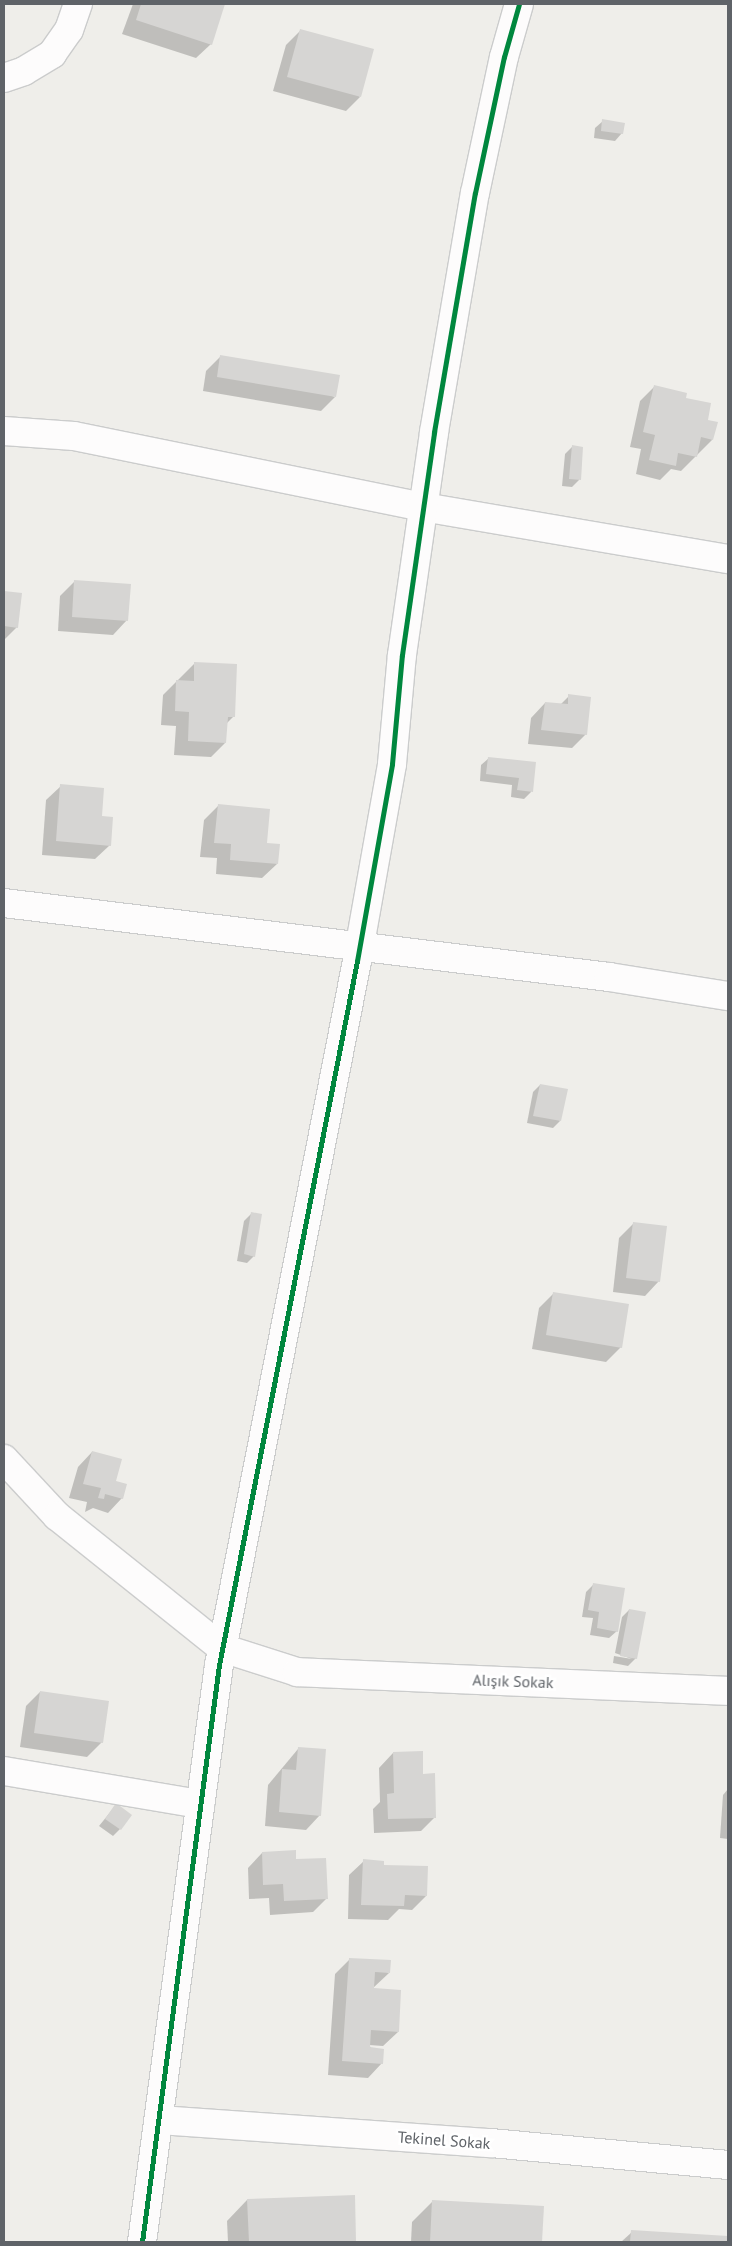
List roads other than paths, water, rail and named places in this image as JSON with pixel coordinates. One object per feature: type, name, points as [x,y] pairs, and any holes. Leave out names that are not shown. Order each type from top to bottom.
[{"type":"street","points":[[4,78],[24,71],[52,54],[69,30],[78,4]]},
{"type":"street","points":[[142,2242],[222,1648],[360,948],[392,764],[402,655],[423,507],[475,194],[504,57],[519,4]]},
{"type":"street","points":[[4,430],[74,436],[423,507],[728,559]]},
{"type":"street","points":[[4,903],[609,978],[728,996]]},
{"type":"street","points":[[4,1459],[57,1516],[222,1648]]},
{"type":"street","name":"Alışık Sokak","points":[[222,1648],[297,1672],[728,1691]]},
{"type":"street","points":[[4,1771],[200,1804]]},
{"type":"street","name":"Tekinel Sokak","points":[[159,2120],[491,2143],[728,2165]]}]
